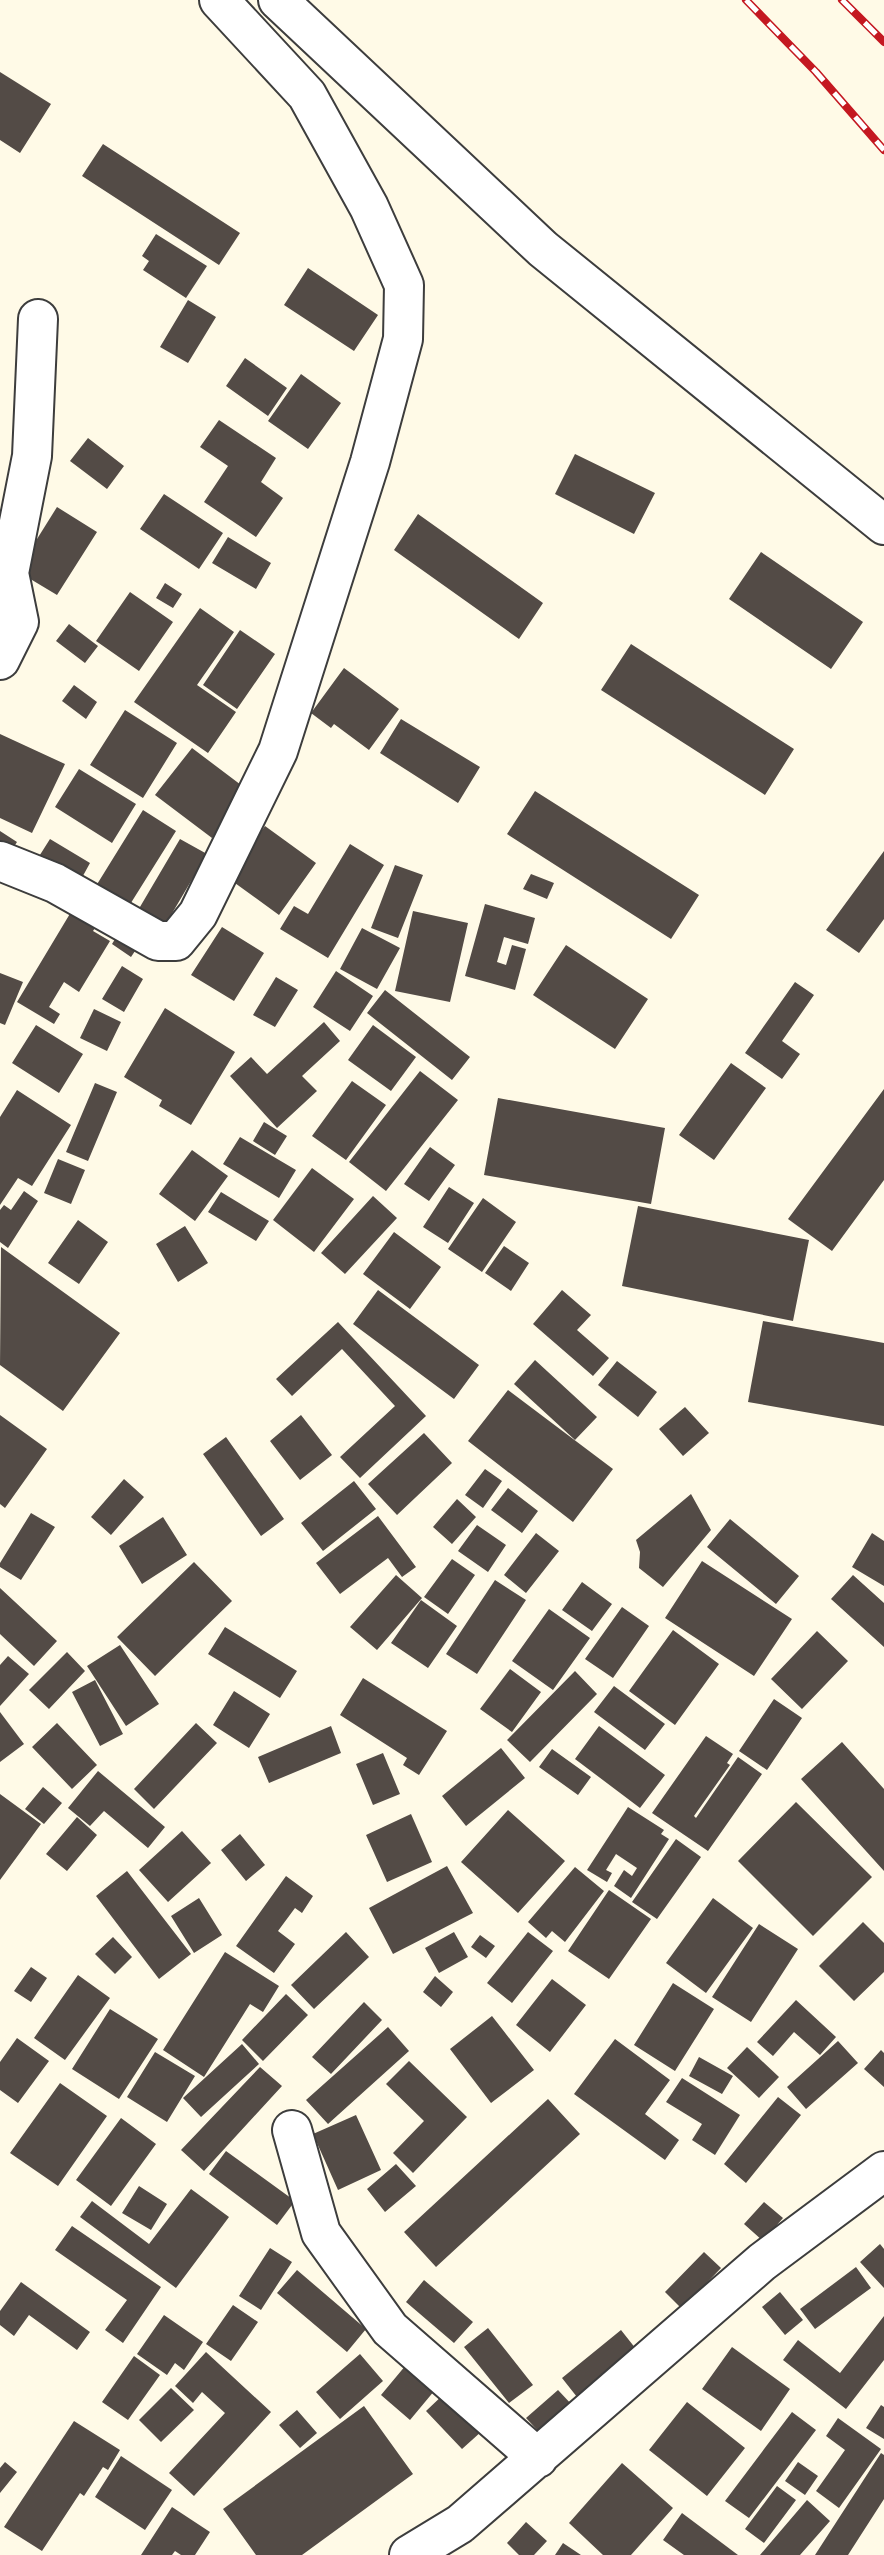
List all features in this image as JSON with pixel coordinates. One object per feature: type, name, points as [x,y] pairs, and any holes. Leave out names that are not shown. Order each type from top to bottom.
[{"type":"street","points":[[0,861],[55,883],[159,941],[176,941],[198,914],[278,751],[370,462],[403,339],[404,285],[369,207],[307,95],[219,0]]},
{"type":"street","points":[[278,0],[543,250],[884,525]]},
{"type":"street","points":[[0,660],[19,622],[9,573],[32,456],[38,320]]},
{"type":"street","points":[[292,2130],[321,2233],[390,2329],[538,2458]]},
{"type":"street","points":[[410,2555],[460,2524],[762,2262],[884,2171]]},
{"type":"building","points":[[0,72],[51,104],[20,153],[0,140]]},
{"type":"building","points":[[103,144],[240,233],[219,265],[82,176]]},
{"type":"building","points":[[156,234],[207,266],[186,298],[143,270],[149,261],[142,256]]},
{"type":"building","points":[[308,268],[378,315],[354,351],[284,305]]},
{"type":"building","points":[[188,300],[216,317],[188,363],[160,347]]},
{"type":"building","points":[[245,358],[287,388],[268,416],[226,386]]},
{"type":"building","points":[[301,374],[341,403],[308,449],[268,421]]},
{"type":"building","points":[[219,420],[276,458],[261,482],[283,498],[256,537],[204,502],[228,466],[200,447]]},
{"type":"building","points":[[88,438],[124,466],[107,489],[70,461]]},
{"type":"building","points":[[575,454],[655,493],[634,534],[555,494]]},
{"type":"building","points":[[164,494],[223,533],[199,569],[140,529]]},
{"type":"building","points":[[57,507],[97,532],[57,595],[17,571]]},
{"type":"building","points":[[418,514],[543,603],[519,639],[394,550]]},
{"type":"building","points":[[228,537],[271,563],[256,589],[212,563]]},
{"type":"building","points":[[761,552],[863,622],[831,669],[729,599]]},
{"type":"building","points":[[165,583],[182,594],[173,608],[156,598]]},
{"type":"building","points":[[130,592],[173,622],[139,671],[96,641]]},
{"type":"building","points":[[200,608],[234,632],[197,685],[236,712],[208,753],[134,702]]},
{"type":"building","points":[[69,624],[98,646],[85,663],[56,641]]},
{"type":"building","points":[[240,630],[275,654],[237,709],[203,685]]},
{"type":"building","points":[[631,644],[794,749],[765,795],[601,690]]},
{"type":"building","points":[[344,668],[399,709],[369,750],[334,724],[331,728],[311,713]]},
{"type":"building","points":[[74,685],[97,702],[86,719],[62,701]]},
{"type":"building","points":[[125,710],[177,743],[143,798],[90,765]]},
{"type":"building","points":[[401,719],[480,767],[458,803],[380,753]]},
{"type":"building","points":[[0,734],[65,764],[32,833],[0,818]]},
{"type":"building","points":[[192,748],[249,791],[212,838],[155,795]]},
{"type":"building","points":[[79,769],[136,804],[112,843],[55,807]]},
{"type":"building","points":[[535,791],[699,895],[671,939],[507,834]]},
{"type":"building","points":[[143,810],[176,831],[124,914],[91,894]]},
{"type":"building","points":[[265,826],[316,863],[279,915],[228,878]]},
{"type":"building","points":[[0,831],[17,842],[6,859],[0,856]]},
{"type":"building","points":[[50,839],[90,863],[79,883],[38,858]]},
{"type":"building","points":[[180,839],[207,854],[164,927],[137,912]]},
{"type":"building","points":[[350,844],[384,865],[328,958],[280,929],[294,906],[308,914]]},
{"type":"building","points":[[884,851],[884,919],[859,953],[826,930]]},
{"type":"building","points":[[395,865],[423,875],[398,938],[371,928]]},
{"type":"building","points":[[531,874],[554,883],[547,899],[523,889]]},
{"type":"building","points":[[77,902],[102,917],[93,931],[110,941],[79,992],[64,982],[49,1007],[60,1014],[54,1024],[17,1002]]},
{"type":"building","points":[[485,904],[535,918],[528,944],[504,937],[497,962],[506,965],[512,945],[526,949],[515,990],[465,976]]},
{"type":"building","points":[[413,911],[468,923],[450,1002],[395,991]]},
{"type":"building","points":[[123,926],[143,939],[131,957],[112,944]]},
{"type":"building","points":[[222,927],[264,953],[234,1001],[191,975]]},
{"type":"building","points":[[362,928],[400,948],[377,989],[340,969]]},
{"type":"building","points":[[566,945],[648,999],[615,1049],[533,995]]},
{"type":"building","points":[[122,966],[143,979],[124,1012],[102,999]]},
{"type":"building","points":[[336,971],[373,996],[350,1031],[313,1007]]},
{"type":"building","points":[[0,973],[23,982],[5,1025],[0,1023]]},
{"type":"building","points":[[276,977],[298,990],[275,1027],[253,1015]]},
{"type":"building","points":[[795,982],[814,995],[782,1041],[800,1054],[782,1079],[745,1053]]},
{"type":"building","points":[[385,990],[470,1057],[452,1080],[367,1013]]},
{"type":"building","points":[[165,1008],[235,1052],[191,1125],[159,1106],[162,1100],[124,1077]]},
{"type":"building","points":[[94,1009],[121,1022],[107,1051],[80,1038]]},
{"type":"building","points":[[324,1022],[340,1041],[302,1076],[317,1091],[277,1128],[230,1076],[251,1057],[267,1074]]},
{"type":"building","points":[[36,1025],[83,1054],[59,1093],[12,1063]]},
{"type":"building","points":[[373,1025],[416,1057],[391,1091],[348,1060]]},
{"type":"building","points":[[731,1063],[766,1088],[714,1160],[679,1135]]},
{"type":"building","points":[[420,1071],[458,1100],[386,1191],[349,1162]]},
{"type":"building","points":[[352,1081],[386,1105],[346,1160],[312,1136]]},
{"type":"building","points":[[95,1083],[117,1092],[88,1161],[66,1152]]},
{"type":"building","points":[[884,1089],[884,1180],[832,1251],[788,1219]]},
{"type":"building","points":[[17,1090],[71,1125],[32,1186],[18,1178],[0,1205],[0,1117]]},
{"type":"building","points":[[498,1098],[665,1128],[651,1204],[484,1175]]},
{"type":"building","points":[[264,1122],[287,1136],[275,1155],[253,1141]]},
{"type":"building","points":[[240,1137],[296,1170],[279,1198],[223,1164]]},
{"type":"building","points":[[430,1147],[455,1165],[429,1201],[404,1184]]},
{"type":"building","points":[[192,1150],[228,1176],[195,1221],[159,1194]]},
{"type":"building","points":[[58,1159],[85,1170],[71,1204],[44,1193]]},
{"type":"building","points":[[312,1168],[354,1199],[314,1252],[273,1220]]},
{"type":"building","points":[[449,1187],[474,1203],[448,1243],[423,1227]]},
{"type":"building","points":[[24,1191],[38,1201],[8,1248],[0,1242],[0,1210],[4,1205],[11,1210]]},
{"type":"building","points":[[221,1192],[269,1221],[256,1241],[208,1212]]},
{"type":"building","points":[[373,1196],[397,1218],[345,1274],[321,1253]]},
{"type":"building","points":[[483,1198],[516,1222],[482,1272],[448,1249]]},
{"type":"building","points":[[638,1206],[809,1240],[793,1321],[622,1286]]},
{"type":"building","points":[[78,1220],[108,1242],[79,1284],[48,1263]]},
{"type":"building","points":[[185,1226],[208,1263],[178,1282],[156,1244]]},
{"type":"building","points":[[394,1232],[441,1267],[410,1309],[363,1274]]},
{"type":"building","points":[[504,1246],[529,1263],[511,1291],[485,1273]]},
{"type":"building","points":[[1,1247],[120,1333],[63,1411],[0,1365]]},
{"type":"building","points":[[378,1290],[479,1365],[454,1399],[353,1324]]},
{"type":"building","points":[[562,1290],[591,1315],[577,1330],[609,1358],[593,1376],[533,1324]]},
{"type":"building","points":[[763,1321],[884,1343],[884,1426],[748,1402]]},
{"type":"building","points":[[338,1322],[426,1416],[360,1478],[340,1457],[395,1406],[342,1349],[292,1396],[276,1379]]},
{"type":"building","points":[[535,1360],[597,1417],[575,1440],[514,1384]]},
{"type":"building","points":[[617,1361],[657,1392],[638,1417],[598,1385]]},
{"type":"building","points":[[508,1390],[613,1469],[573,1522],[468,1441]]},
{"type":"building","points":[[685,1407],[709,1433],[683,1456],[659,1429]]},
{"type":"building","points":[[0,1415],[47,1449],[5,1508],[0,1504]]},
{"type":"building","points":[[301,1415],[332,1455],[300,1480],[270,1441]]},
{"type":"building","points":[[424,1433],[452,1463],[397,1515],[368,1484]]},
{"type":"building","points":[[226,1437],[284,1519],[261,1536],[203,1454]]},
{"type":"building","points":[[485,1469],[502,1481],[483,1508],[465,1495]]},
{"type":"building","points":[[124,1479],[144,1497],[111,1535],[91,1517]]},
{"type":"building","points":[[354,1481],[376,1509],[323,1551],[301,1523]]},
{"type":"building","points":[[508,1488],[538,1511],[522,1533],[491,1510]]},
{"type":"building","points":[[691,1494],[711,1530],[663,1587],[639,1568],[640,1552],[636,1540]]},
{"type":"building","points":[[457,1499],[476,1517],[452,1544],[433,1527]]},
{"type":"building","points":[[31,1513],[55,1527],[21,1580],[0,1567],[0,1563]]},
{"type":"building","points":[[378,1516],[416,1567],[402,1577],[388,1558],[340,1594],[316,1563]]},
{"type":"building","points":[[163,1517],[187,1555],[142,1584],[119,1546]]},
{"type":"building","points":[[730,1519],[799,1576],[776,1604],[707,1547]]},
{"type":"building","points":[[477,1525],[506,1545],[488,1572],[458,1551]]},
{"type":"building","points":[[536,1533],[559,1551],[526,1593],[504,1575]]},
{"type":"building","points":[[872,1533],[884,1541],[884,1586],[852,1567]]},
{"type":"building","points":[[452,1559],[475,1575],[448,1614],[424,1597]]},
{"type":"building","points":[[702,1561],[792,1619],[754,1676],[665,1618]]},
{"type":"building","points":[[194,1562],[232,1601],[155,1676],[117,1637]]},
{"type":"building","points":[[396,1575],[422,1598],[377,1650],[350,1627]]},
{"type":"building","points":[[853,1575],[884,1603],[884,1647],[831,1599]]},
{"type":"building","points":[[495,1580],[526,1600],[477,1674],[446,1654]]},
{"type":"building","points":[[582,1582],[612,1604],[592,1631],[562,1610]]},
{"type":"building","points":[[0,1588],[57,1641],[34,1666],[0,1634]]},
{"type":"building","points":[[421,1600],[457,1626],[428,1668],[391,1643]]},
{"type":"building","points":[[622,1607],[649,1626],[613,1678],[585,1659]]},
{"type":"building","points":[[549,1609],[590,1638],[553,1690],[512,1661]]},
{"type":"building","points":[[225,1627],[297,1671],[280,1698],[208,1654]]},
{"type":"building","points":[[673,1630],[719,1664],[675,1725],[629,1691]]},
{"type":"building","points":[[817,1631],[848,1661],[802,1709],[771,1679]]},
{"type":"building","points":[[120,1645],[159,1704],[126,1726],[87,1666]]},
{"type":"building","points":[[67,1652],[85,1671],[49,1709],[29,1690]]},
{"type":"building","points":[[8,1656],[29,1674],[0,1706],[0,1665]]},
{"type":"building","points":[[510,1669],[541,1692],[512,1732],[480,1709]]},
{"type":"building","points":[[575,1671],[597,1694],[530,1762],[507,1740]]},
{"type":"building","points":[[363,1678],[447,1731],[419,1775],[403,1765],[407,1758],[340,1715]]},
{"type":"building","points":[[95,1680],[123,1734],[100,1746],[72,1692]]},
{"type":"building","points":[[614,1686],[665,1724],[645,1750],[594,1712]]},
{"type":"building","points":[[234,1691],[270,1714],[249,1748],[213,1725]]},
{"type":"building","points":[[774,1699],[802,1718],[767,1770],[739,1751]]},
{"type":"building","points":[[0,1712],[24,1744],[0,1762]]},
{"type":"building","points":[[57,1723],[97,1765],[72,1789],[32,1747]]},
{"type":"building","points":[[196,1723],[217,1743],[154,1809],[134,1789]]},
{"type":"building","points":[[331,1726],[341,1753],[269,1783],[258,1757]]},
{"type":"building","points":[[599,1726],[665,1775],[640,1808],[575,1759]]},
{"type":"building","points":[[706,1736],[733,1754],[727,1763],[730,1765],[694,1816],[696,1818],[738,1757],[762,1774],[708,1851],[652,1813]]},
{"type":"building","points":[[842,1742],[884,1789],[884,1871],[801,1779]]},
{"type":"building","points":[[501,1748],[525,1778],[466,1826],[442,1796]]},
{"type":"building","points":[[552,1749],[591,1777],[578,1795],[539,1767]]},
{"type":"building","points":[[383,1753],[400,1794],[373,1805],[356,1764]]},
{"type":"building","points":[[98,1771],[165,1827],[148,1848],[104,1811],[90,1826],[68,1808]]},
{"type":"building","points":[[43,1787],[62,1803],[44,1824],[25,1809]]},
{"type":"building","points":[[0,1794],[41,1824],[0,1880]]},
{"type":"building","points":[[796,1802],[872,1877],[813,1936],[738,1861]]},
{"type":"building","points":[[628,1807],[664,1830],[661,1834],[669,1839],[631,1898],[614,1886],[624,1870],[632,1876],[637,1868],[616,1854],[606,1870],[612,1873],[607,1882],[587,1870]]},
{"type":"building","points":[[508,1810],[565,1861],[518,1913],[461,1862]]},
{"type":"building","points":[[411,1814],[432,1862],[387,1882],[366,1835]]},
{"type":"building","points":[[77,1817],[97,1835],[67,1871],[46,1854]]},
{"type":"building","points":[[182,1831],[211,1863],[168,1902],[139,1870]]},
{"type":"building","points":[[240,1834],[265,1865],[246,1881],[221,1850]]},
{"type":"building","points":[[676,1839],[701,1857],[657,1919],[632,1902]]},
{"type":"building","points":[[447,1866],[473,1913],[393,1954],[369,1908]]},
{"type":"building","points":[[575,1867],[604,1891],[565,1942],[552,1931],[546,1938],[528,1922]]},
{"type":"building","points":[[127,1871],[191,1954],[159,1979],[96,1896]]},
{"type":"building","points":[[286,1876],[313,1896],[302,1913],[295,1908],[278,1931],[295,1944],[274,1973],[236,1946]]},
{"type":"building","points":[[609,1890],[651,1919],[609,1979],[568,1951]]},
{"type":"building","points":[[199,1898],[222,1935],[194,1953],[171,1916]]},
{"type":"building","points":[[713,1898],[753,1928],[706,1993],[666,1963]]},
{"type":"building","points":[[863,1922],[884,1943],[884,1972],[854,2001],[819,1966]]},
{"type":"building","points":[[759,1924],[798,1949],[751,2022],[712,1997]]},
{"type":"building","points":[[346,1932],[369,1957],[314,2009],[291,1985]]},
{"type":"building","points":[[454,1932],[468,1957],[439,1973],[425,1948]]},
{"type":"building","points":[[528,1932],[553,1951],[512,2003],[487,1983]]},
{"type":"building","points":[[480,1935],[495,1946],[486,1958],[471,1947]]},
{"type":"building","points":[[113,1937],[132,1957],[115,1974],[95,1954]]},
{"type":"building","points":[[225,1952],[279,1986],[263,2012],[250,2004],[204,2077],[163,2050]]},
{"type":"building","points":[[31,1967],[47,1978],[31,2002],[14,1991]]},
{"type":"building","points":[[78,1975],[110,1998],[65,2060],[34,2038]]},
{"type":"building","points":[[435,1976],[453,1992],[441,2007],[423,1992]]},
{"type":"building","points":[[552,1979],[586,2005],[550,2052],[516,2025]]},
{"type":"building","points":[[673,1983],[714,2009],[675,2071],[634,2045]]},
{"type":"building","points":[[286,1994],[308,2015],[263,2061],[242,2040]]},
{"type":"building","points":[[796,2000],[836,2037],[820,2055],[794,2032],[773,2056],[757,2042]]},
{"type":"building","points":[[364,2002],[382,2020],[331,2074],[312,2057]]},
{"type":"building","points":[[110,2009],[158,2039],[119,2099],[72,2069]]},
{"type":"building","points":[[492,2016],[534,2070],[491,2103],[450,2049]]},
{"type":"building","points":[[388,2027],[409,2051],[328,2124],[306,2100]]},
{"type":"building","points":[[17,2038],[49,2061],[18,2103],[0,2090],[0,2062]]},
{"type":"building","points":[[615,2039],[670,2080],[645,2114],[679,2140],[665,2160],[574,2094]]},
{"type":"building","points":[[838,2041],[858,2063],[806,2109],[787,2087]]},
{"type":"building","points":[[242,2044],[259,2064],[201,2117],[183,2098]]},
{"type":"building","points":[[747,2047],[779,2077],[759,2098],[727,2068]]},
{"type":"building","points":[[881,2050],[884,2053],[884,2087],[864,2069]]},
{"type":"building","points":[[155,2052],[195,2076],[167,2122],[127,2097]]},
{"type":"building","points":[[699,2057],[733,2076],[722,2094],[689,2076]]},
{"type":"building","points":[[409,2061],[467,2117],[413,2173],[393,2153],[424,2121],[386,2084]]},
{"type":"building","points":[[260,2067],[282,2086],[204,2171],[181,2150]]},
{"type":"building","points":[[682,2078],[740,2115],[715,2155],[692,2140],[702,2124],[666,2102]]},
{"type":"building","points":[[60,2083],[107,2116],[58,2186],[10,2153]]},
{"type":"building","points":[[778,2097],[801,2115],[746,2183],[724,2164]]},
{"type":"building","points":[[548,2099],[580,2134],[436,2267],[404,2232]]},
{"type":"building","points":[[356,2115],[381,2170],[338,2190],[313,2134]]},
{"type":"building","points":[[121,2118],[156,2144],[111,2206],[76,2180]]},
{"type":"building","points":[[226,2151],[295,2201],[277,2225],[209,2174]]},
{"type":"building","points":[[396,2164],[416,2186],[385,2212],[367,2189]]},
{"type":"building","points":[[139,2186],[167,2204],[151,2230],[122,2213]]},
{"type":"building","points":[[191,2189],[229,2217],[176,2288],[80,2217],[92,2201],[149,2244]]},
{"type":"building","points":[[764,2202],[783,2218],[763,2241],[744,2224]]},
{"type":"building","points":[[72,2226],[161,2287],[123,2343],[105,2330],[127,2300],[55,2250]]},
{"type":"building","points":[[880,2244],[884,2249],[884,2288],[860,2262]]},
{"type":"building","points":[[270,2248],[292,2262],[261,2310],[239,2296]]},
{"type":"building","points":[[704,2252],[721,2268],[682,2309],[665,2292]]},
{"type":"building","points":[[856,2267],[871,2288],[815,2329],[800,2309]]},
{"type":"building","points":[[297,2270],[366,2329],[347,2352],[277,2293]]},
{"type":"building","points":[[424,2280],[473,2322],[454,2343],[406,2302]]},
{"type":"building","points":[[21,2282],[90,2332],[77,2350],[29,2315],[14,2336],[0,2325],[0,2311]]},
{"type":"building","points":[[780,2292],[803,2320],[785,2335],[762,2307]]},
{"type":"building","points":[[233,2305],[258,2322],[231,2361],[206,2344]]},
{"type":"building","points":[[164,2315],[203,2342],[184,2370],[175,2363],[167,2375],[137,2354]]},
{"type":"building","points":[[884,2316],[884,2360],[846,2409],[783,2360],[798,2340],[840,2373]]},
{"type":"building","points":[[488,2328],[533,2385],[509,2403],[464,2347]]},
{"type":"building","points":[[621,2330],[636,2349],[577,2397],[562,2378]]},
{"type":"building","points":[[732,2347],[790,2389],[761,2431],[702,2389]]},
{"type":"building","points":[[206,2352],[271,2412],[194,2496],[169,2473],[225,2413],[202,2392],[193,2403],[175,2386]]},
{"type":"building","points":[[360,2354],[383,2381],[340,2419],[316,2392]]},
{"type":"building","points":[[134,2356],[160,2375],[128,2420],[102,2402]]},
{"type":"building","points":[[406,2365],[435,2390],[410,2420],[381,2395]]},
{"type":"building","points":[[171,2388],[194,2410],[161,2442],[139,2420]]},
{"type":"building","points":[[558,2390],[573,2406],[541,2434],[526,2418]]},
{"type":"building","points":[[445,2393],[482,2431],[462,2449],[426,2411]]},
{"type":"building","points":[[687,2402],[745,2448],[707,2496],[649,2450]]},
{"type":"building","points":[[881,2405],[884,2407],[884,2439],[866,2428]]},
{"type":"building","points":[[364,2406],[413,2474],[302,2555],[256,2555],[223,2509]]},
{"type":"building","points":[[297,2410],[317,2433],[300,2448],[279,2425]]},
{"type":"building","points":[[792,2412],[816,2430],[749,2518],[725,2501]]},
{"type":"building","points":[[838,2418],[881,2449],[839,2508],[816,2491],[845,2450],[826,2436]]},
{"type":"building","points":[[74,2421],[120,2450],[108,2470],[103,2467],[84,2496],[80,2493],[42,2551],[4,2527]]},
{"type":"building","points":[[881,2453],[884,2455],[884,2499],[848,2555],[815,2555]]},
{"type":"building","points":[[121,2456],[172,2490],[145,2530],[95,2497]]},
{"type":"building","points":[[5,2462],[17,2472],[0,2493],[0,2468]]},
{"type":"building","points":[[798,2462],[818,2476],[805,2495],[785,2481]]},
{"type":"building","points":[[622,2463],[673,2508],[631,2555],[603,2555],[569,2523]]},
{"type":"building","points":[[777,2486],[796,2500],[764,2543],[745,2529]]},
{"type":"building","points":[[807,2500],[830,2521],[800,2555],[760,2555]]},
{"type":"building","points":[[172,2507],[210,2532],[195,2555],[181,2555],[175,2551],[172,2555],[141,2555]]},
{"type":"building","points":[[682,2513],[738,2555],[684,2555],[663,2540]]},
{"type":"building","points":[[526,2522],[547,2541],[534,2555],[519,2555],[507,2543]]},
{"type":"building","points":[[563,2543],[581,2555],[555,2555]]},
{"type":"railway","points":[[746,0],[816,72],[884,150]]},
{"type":"railway","points":[[842,0],[884,42]]}]
